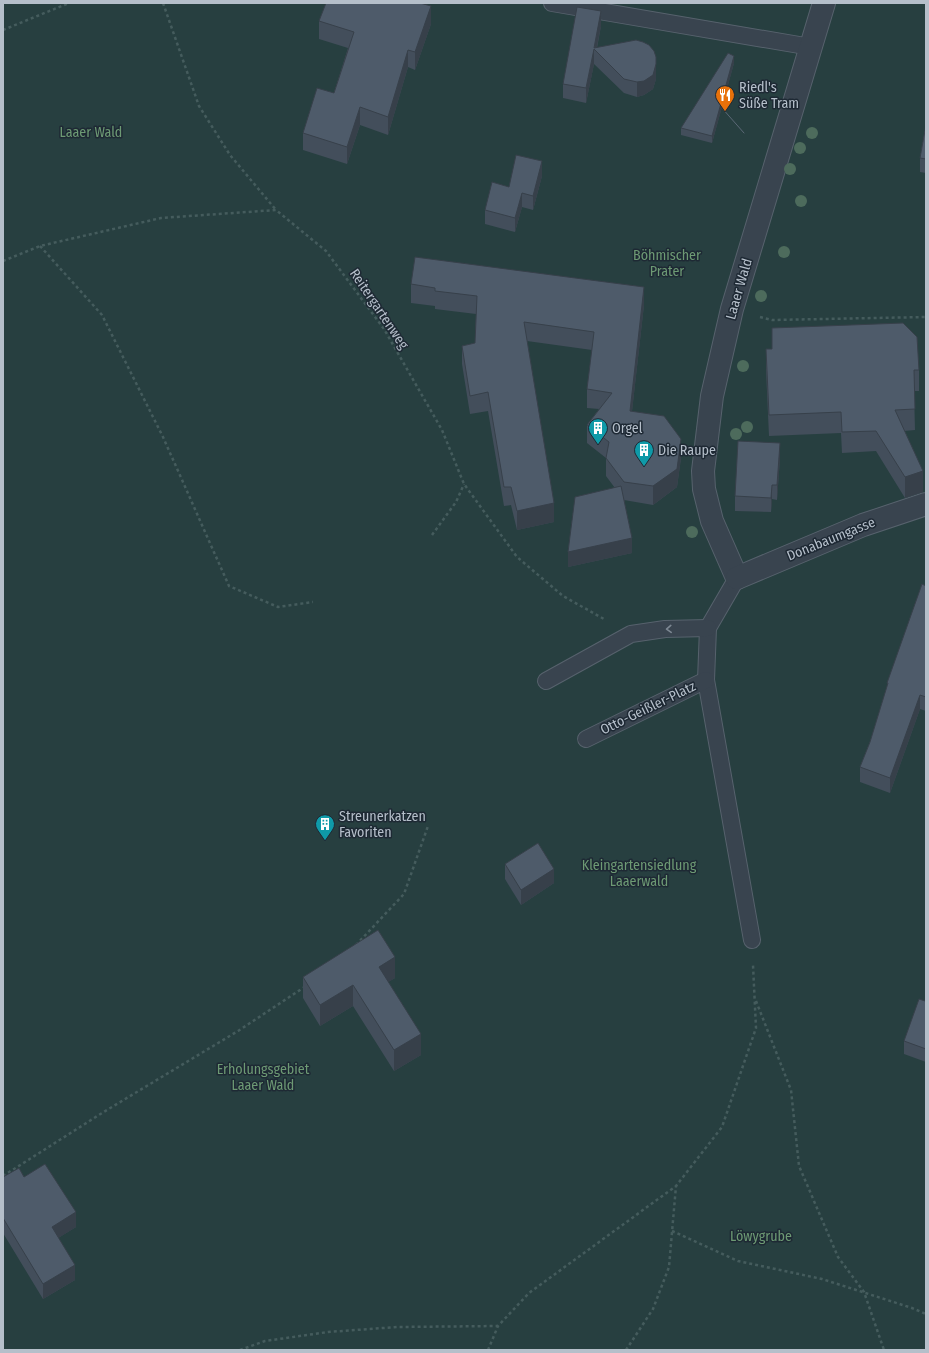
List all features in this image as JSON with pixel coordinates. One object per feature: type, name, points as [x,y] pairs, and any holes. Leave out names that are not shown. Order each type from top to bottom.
[{"type":"street","name":"Laaer Wald","points":[[737,578],[712,521],[704,489],[703,471],[712,396],[732,309],[824,3]]},
{"type":"street","name":"Donabaumgasse","points":[[737,578],[863,525],[926,504]]},
{"type":"lane","points":[[552,3],[811,47]]},
{"type":"lane","name":"Otto-Geißler-Platz","points":[[586,739],[706,680],[708,628],[737,578]]},
{"type":"lane","points":[[546,681],[631,634],[665,629],[708,628]]},
{"type":"lane","points":[[706,680],[752,940]]},
{"type":"path","points":[[3,30],[69,3]]},
{"type":"path","name":"Reitergartenweg","points":[[164,3],[199,106],[230,155],[276,210],[326,251],[384,329],[442,430],[464,484],[517,557],[563,596],[631,634]]},
{"type":"path","points":[[3,261],[40,246],[161,218],[276,210]]},
{"type":"path","points":[[40,246],[102,315],[163,437],[229,586],[278,607],[312,602]]},
{"type":"path","points":[[732,309],[772,320],[926,317]]},
{"type":"path","points":[[432,535],[456,502],[464,484]]},
{"type":"path","points":[[355,945],[404,894],[428,826]]},
{"type":"path","points":[[488,1350],[498,1326],[529,1293],[676,1186],[722,1127],[756,1028],[752,940]]},
{"type":"path","points":[[3,1176],[238,1031],[311,982]]},
{"type":"path","points":[[755,999],[791,1090],[799,1166],[838,1258],[864,1292],[884,1350]]},
{"type":"path","points":[[626,1350],[653,1309],[668,1267],[676,1186]]},
{"type":"path","points":[[672,1231],[738,1261],[822,1278],[926,1314]]},
{"type":"path","points":[[240,1350],[265,1341],[328,1332],[397,1327],[498,1326]]},
{"type":"green space","name":"Erholungsgebiet Laaer Wald","points":[[3,3],[926,3],[926,1350],[3,1350]]},
{"type":"building","points":[[326,3],[420,3],[431,6],[415,52],[408,50],[388,117],[360,107],[347,147],[303,133],[317,88],[334,93],[354,32],[319,21]]},
{"type":"building","points":[[577,7],[601,11],[594,48],[636,40],[649,45],[654,51],[656,57],[653,75],[644,81],[637,82],[624,79],[594,49],[586,88],[563,84]]},
{"type":"building","points":[[728,53],[734,56],[712,136],[681,128]]},
{"type":"building","points":[[926,125],[926,159],[920,158]]},
{"type":"building","points":[[516,155],[542,161],[533,196],[522,193],[515,218],[485,210],[492,182],[509,187]]},
{"type":"building","points":[[415,257],[644,287],[630,411],[664,416],[681,439],[677,469],[653,486],[624,482],[606,458],[609,442],[587,425],[612,393],[587,389],[594,332],[524,322],[554,503],[517,511],[511,487],[504,487],[488,392],[470,396],[462,346],[475,343],[477,296],[435,291],[435,288],[411,284]]},
{"type":"building","points":[[903,323],[917,337],[919,370],[914,370],[915,409],[895,410],[923,471],[905,477],[876,431],[842,432],[841,412],[769,415],[766,349],[772,349],[772,328]]},
{"type":"building","points":[[738,441],[780,443],[777,485],[772,485],[771,498],[735,496]]},
{"type":"building","points":[[621,486],[632,538],[568,552],[575,497]]},
{"type":"building","points":[[922,584],[926,586],[926,697],[920,695],[890,778],[860,767],[870,742],[887,683]]},
{"type":"building","points":[[538,843],[554,869],[521,890],[505,864]]},
{"type":"building","points":[[378,930],[395,957],[379,967],[421,1034],[394,1050],[353,985],[320,1005],[303,977]]},
{"type":"building","points":[[926,997],[926,1049],[904,1041],[919,999],[925,1001]]},
{"type":"building","points":[[45,1164],[76,1212],[52,1227],[75,1265],[43,1284],[3,1218],[3,1177],[19,1168],[24,1177]]},
{"type":"tram line","points":[[714,99],[744,133]]},
{"type":"place","name":"Riedl's Süße Tram","points":[[725,112]]},
{"type":"place","name":"Orgel","points":[[598,445]]},
{"type":"place","name":"Die Raupe","points":[[644,467]]},
{"type":"place","name":"Streunerkatzen Favoriten","points":[[325,841]]},
{"type":"park label","name":"Böhmischer Prater","points":[[667,264]]},
{"type":"park label","name":"Kleingartensiedlung Laaerwald","points":[[639,874]]},
{"type":"park label","name":"Löwygrube","points":[[761,1236]]}]
